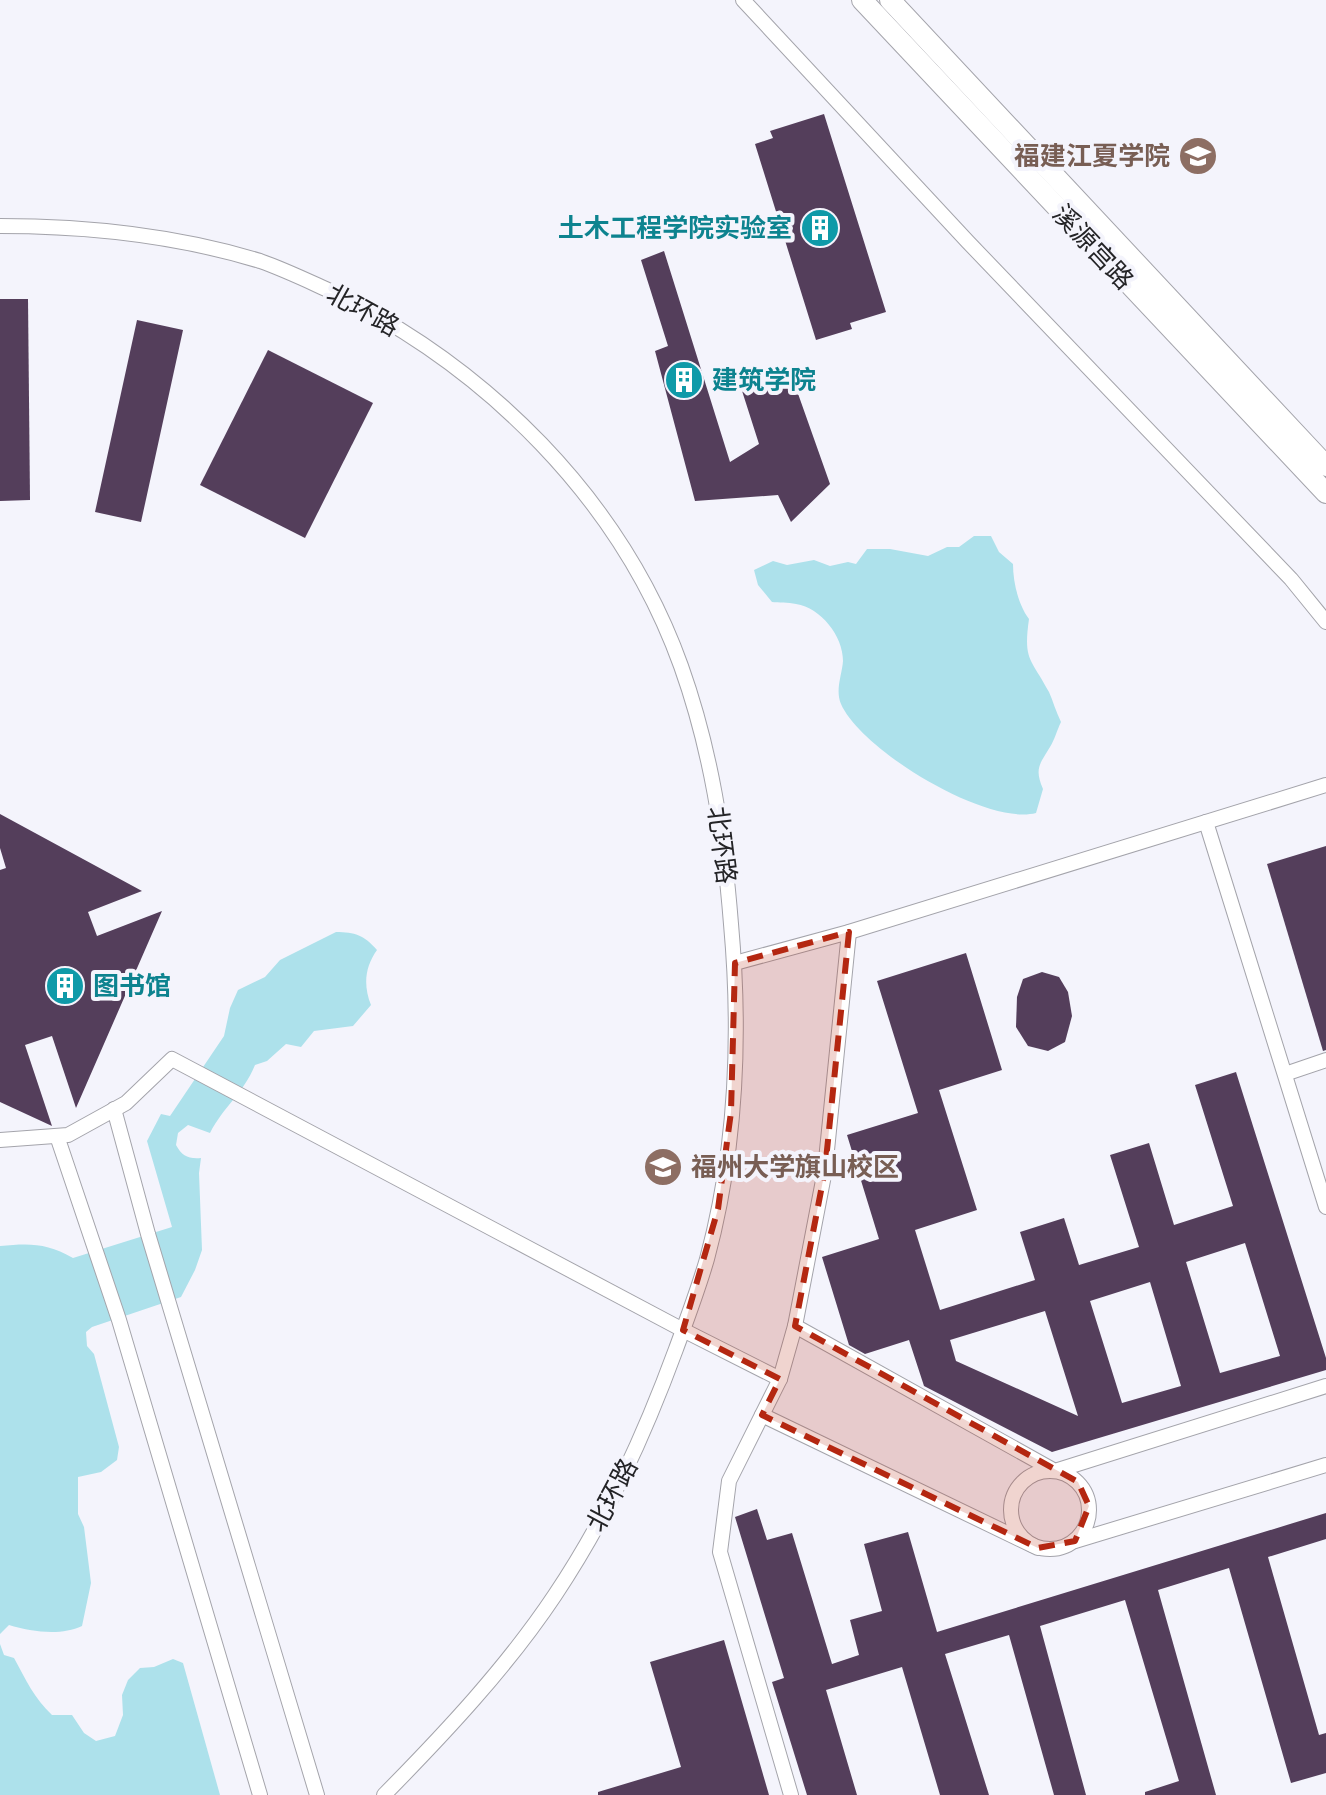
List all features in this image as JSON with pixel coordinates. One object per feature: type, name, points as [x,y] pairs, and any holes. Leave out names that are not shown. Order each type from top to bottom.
[{"type":"main road","name":"溪源宫路","points":[[862,0],[1326,493]]},
{"type":"main road","name":"溪源宫路","points":[[890,0],[1326,466]]},
{"type":"street","points":[[743,0],[968,242],[1291,579],[1326,622]]},
{"type":"street","name":"北环路","points":[[0,226],[44,226],[145,234],[266,263],[356,304],[399,328],[477,385],[551,453],[611,530],[636,571],[679,662],[701,732],[726,853],[735,963],[735,1062],[725,1161],[707,1258],[683,1330],[628,1468],[606,1512],[554,1596],[495,1673],[384,1795]]},
{"type":"street","points":[[735,963],[849,932],[1326,785]]},
{"type":"street","points":[[1206,822],[1326,1207]]},
{"type":"street","points":[[791,1795],[720,1552],[729,1481],[780,1379],[795,1326],[825,1170],[849,932]]},
{"type":"street","points":[[0,1140],[68,1135],[126,1103],[172,1059],[780,1379]]},
{"type":"street","points":[[1285,1074],[1326,1060]]},
{"type":"street","points":[[114,1109],[148,1234],[317,1795]]},
{"type":"street","points":[[57,1136],[119,1320],[260,1795]]},
{"type":"street","points":[[795,1326],[1078,1482],[1089,1506],[1088,1519],[1075,1541]]},
{"type":"street","points":[[1038,1548],[1026,1542],[1012,1521],[1014,1495],[1030,1476],[1055,1471],[1326,1386]]},
{"type":"street","points":[[762,1415],[1038,1548],[1051,1550],[1326,1465]]},
{"type":"highlighted area","points":[[849,932],[825,1170],[795,1326],[1078,1482],[1089,1506],[1075,1541],[1038,1548],[762,1415],[780,1379],[683,1330],[718,1209],[731,1112],[735,963]]},
{"type":"water","points":[[974,536],[991,536],[999,552],[1013,564],[1017,593],[1029,619],[1028,652],[1061,722],[1039,766],[1043,789],[1036,813],[1014,814],[987,808],[958,796],[927,781],[873,742],[853,722],[839,699],[843,661],[835,633],[814,611],[793,603],[772,602],[758,585],[754,570],[773,561],[787,565],[814,560],[830,566],[848,562],[856,564],[867,549],[890,549],[928,556],[947,547],[959,547]]},
{"type":"water","points":[[336,932],[359,935],[377,950],[366,976],[371,1005],[353,1026],[314,1031],[301,1047],[286,1044],[267,1061],[255,1065],[210,1133],[188,1125],[178,1133],[176,1145],[181,1152],[189,1157],[201,1158],[202,1250],[195,1270],[181,1297],[92,1327],[86,1332],[87,1346],[94,1354],[119,1447],[117,1460],[101,1472],[78,1477],[78,1514],[84,1527],[91,1583],[82,1626],[46,1632],[9,1625],[0,1634],[0,1246],[38,1245],[73,1258],[172,1227],[147,1141],[161,1114],[170,1116],[224,1036],[230,1008],[238,990],[265,977],[280,960]]},
{"type":"water","points":[[0,1644],[4,1655],[14,1658],[46,1709],[52,1715],[72,1715],[84,1733],[96,1741],[115,1736],[123,1715],[122,1695],[128,1680],[140,1668],[154,1667],[173,1659],[183,1663],[220,1795],[0,1795]]},
{"type":"building","name":"土木工程学院实验室","points":[[824,114],[886,312],[850,323],[852,329],[816,340],[755,144],[773,138],[770,131]]},
{"type":"building","name":"建筑学院","points":[[664,251],[730,462],[759,444],[736,372],[796,388],[830,484],[791,522],[778,495],[695,501],[655,351],[668,346],[641,260]]},
{"type":"building","points":[[0,299],[28,299],[30,500],[0,501]]},
{"type":"building","points":[[137,320],[183,330],[141,522],[95,512]]},
{"type":"building","points":[[268,350],[373,403],[305,538],[200,485]]},
{"type":"building","name":"图书馆","points":[[0,814],[142,891],[88,912],[97,936],[162,911],[76,1108],[52,1036],[25,1045],[52,1126],[0,1102],[0,870],[6,868],[0,848]]},
{"type":"building","points":[[1326,846],[1326,1050],[1323,1051],[1267,864]]},
{"type":"building","points":[[966,953],[1002,1070],[939,1090],[977,1210],[915,1230],[940,1310],[1035,1280],[1020,1232],[1064,1218],[1079,1265],[1139,1247],[1110,1155],[1149,1143],[1174,1225],[1233,1206],[1195,1085],[1236,1072],[1326,1358],[1326,1370],[1052,1452],[924,1386],[909,1340],[865,1354],[849,1345],[822,1257],[879,1239],[847,1135],[918,1113],[877,981]],"holes":[[[1245,1243],[1280,1356],[1220,1373],[1186,1262]],[[1150,1282],[1181,1386],[1122,1403],[1090,1301]],[[1045,1311],[1078,1416],[956,1361],[950,1340]]]},
{"type":"building","points":[[1042,972],[1059,977],[1068,992],[1072,1016],[1065,1042],[1048,1051],[1028,1046],[1016,1027],[1017,997],[1023,979]]},
{"type":"building","points":[[757,1509],[767,1540],[792,1533],[832,1664],[859,1655],[850,1620],[882,1611],[864,1544],[908,1532],[937,1632],[1326,1513],[1326,1539],[1268,1557],[1319,1735],[1326,1733],[1326,1773],[1291,1783],[1229,1568],[1158,1590],[1216,1795],[1145,1795],[1145,1792],[1179,1781],[1125,1600],[1040,1626],[1086,1795],[1054,1795],[1009,1635],[945,1654],[989,1795],[940,1795],[902,1667],[826,1690],[857,1795],[807,1795],[772,1682],[784,1678],[735,1517]]},
{"type":"building","points":[[724,1640],[769,1795],[598,1795],[598,1792],[681,1767],[650,1662]]},
{"type":"place","name":"福建江夏学院","points":[[1198,156]]},
{"type":"place","name":"土木工程学院实验室","points":[[820,228]]},
{"type":"place","name":"建筑学院","points":[[684,380]]},
{"type":"place","name":"图书馆","points":[[65,986]]},
{"type":"place","name":"福州大学旗山校区","points":[[663,1167]]}]
